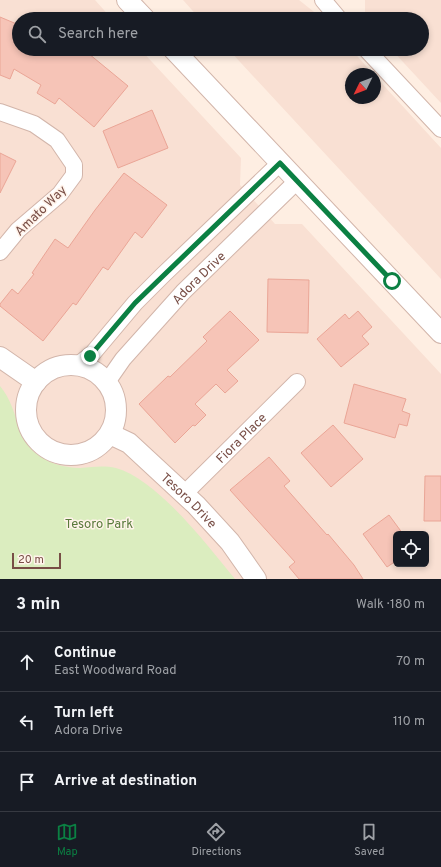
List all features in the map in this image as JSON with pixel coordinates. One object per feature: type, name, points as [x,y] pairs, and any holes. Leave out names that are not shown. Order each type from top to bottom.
[{"type":"street","points":[[127,0],[138,12]]},
{"type":"street","points":[[328,2],[334,12]]},
{"type":"street","points":[[180,56],[441,333]]},
{"type":"street","points":[[373,56],[441,129]]},
{"type":"street","name":"Amato Way","points":[[0,112],[34,124],[57,140],[74,165],[74,175],[60,194],[18,230],[0,252]]},
{"type":"street","name":"Adora Drive","points":[[78,365],[93,354],[135,303],[152,286],[280,163]]},
{"type":"street","name":"Adora Drive","points":[[108,382],[123,359],[183,292],[297,181]]},
{"type":"street","points":[[0,357],[36,382]]},
{"type":"street","points":[[67,365],[78,365],[94,371],[108,382],[114,394],[117,408],[116,421],[110,434],[101,445],[88,453],[74,456],[59,454],[45,448],[35,437],[28,424],[26,409],[29,394],[36,382],[44,373],[67,365]]},
{"type":"street","name":"Fiora Place","points":[[184,494],[297,382]]},
{"type":"street","name":"Tesoro Drive","points":[[110,434],[129,443],[184,494],[230,542],[256,579]]},
{"type":"shaded area","points":[[0,0],[95,0],[106,12],[12,12],[12,56],[146,56],[241,158],[240,185],[275,224],[302,224],[441,374],[441,579],[0,579]]},
{"type":"shaded area","points":[[183,0],[299,0],[314,12],[194,12]]},
{"type":"shaded area","points":[[365,0],[441,0],[441,103],[397,56],[429,56],[429,12],[365,12]]},
{"type":"shaded area","points":[[234,56],[357,56],[368,68],[345,68],[345,104],[381,104],[381,83],[441,148],[441,279]]},
{"type":"green space","name":"Tesoro Park","points":[[0,386],[10,401],[27,444],[37,454],[46,460],[63,466],[74,468],[98,466],[111,467],[132,475],[165,499],[181,515],[235,579],[0,579]]},
{"type":"building","points":[[0,17],[12,22],[12,56],[92,56],[128,86],[94,127],[59,98],[55,104],[37,93],[41,85],[14,69],[10,79],[0,75]]},
{"type":"building","points":[[152,110],[168,148],[118,168],[103,131]]},
{"type":"building","points":[[0,153],[16,161],[0,193]]},
{"type":"building","points":[[124,173],[167,205],[142,238],[135,232],[108,270],[103,267],[76,305],[73,303],[43,341],[0,306],[0,304],[12,289],[18,294],[34,274],[32,273],[55,239],[68,248]]},
{"type":"building","points":[[268,279],[309,280],[308,333],[267,332]]},
{"type":"building","points":[[230,311],[259,340],[227,370],[238,381],[225,393],[216,384],[195,404],[206,415],[195,426],[193,425],[175,443],[139,404],[168,376],[170,377],[207,341],[203,337]]},
{"type":"building","points":[[358,311],[372,327],[362,336],[369,344],[341,367],[317,339],[345,314],[349,319]]},
{"type":"building","points":[[354,384],[406,399],[402,411],[410,414],[407,426],[399,424],[395,438],[344,423]]},
{"type":"building","points":[[333,425],[363,459],[331,487],[301,453]]},
{"type":"building","points":[[269,457],[290,481],[284,486],[327,535],[328,534],[354,565],[363,579],[299,579],[289,567],[295,562],[230,490]]},
{"type":"building","points":[[425,476],[441,476],[441,521],[424,521]]},
{"type":"building","points":[[389,515],[401,531],[393,531],[393,563],[387,567],[363,534]]},
{"type":"route","points":[[90,356],[135,303],[280,163],[392,281]]}]
